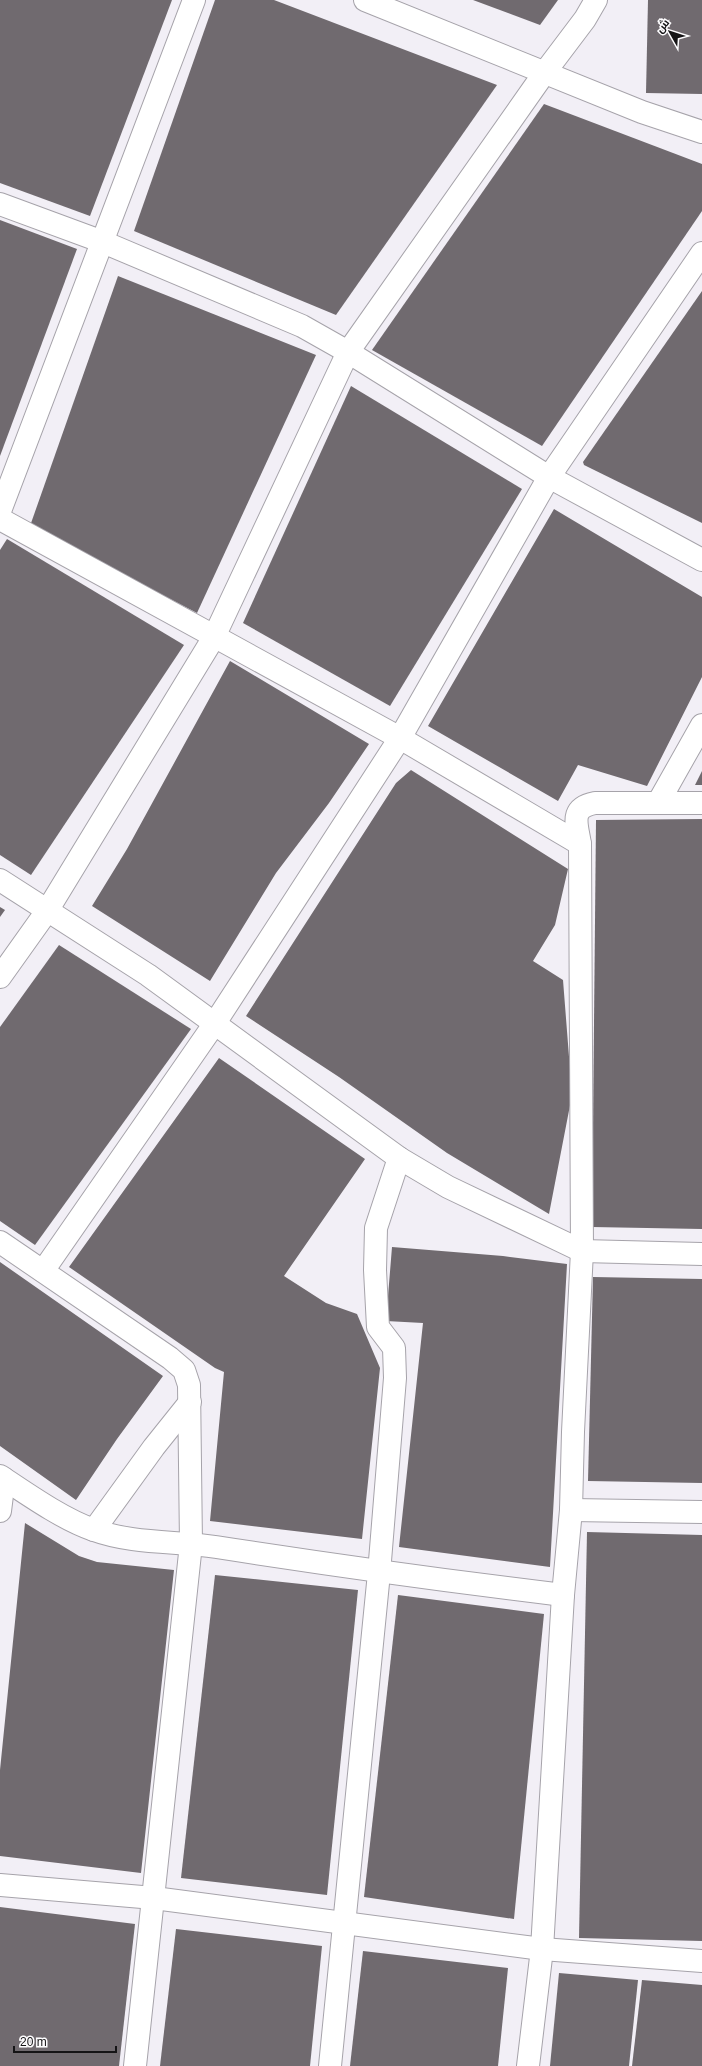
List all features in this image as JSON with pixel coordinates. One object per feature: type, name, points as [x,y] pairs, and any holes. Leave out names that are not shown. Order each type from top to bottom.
[{"type":"street","points":[[0,511],[194,0]]},
{"type":"street","points":[[365,0],[642,112],[702,132]]},
{"type":"street","points":[[0,978],[48,911],[214,637],[348,352],[545,72],[585,19],[596,0]]},
{"type":"street","points":[[0,204],[103,242],[302,326],[348,352],[549,476],[702,560]]},
{"type":"street","points":[[43,1271],[216,1023],[400,738],[549,476],[702,253]]},
{"type":"street","points":[[0,519],[400,738],[580,844]]},
{"type":"street","points":[[658,803],[702,725]]},
{"type":"street","points":[[528,2066],[542,1949],[563,1595],[571,1510],[572,1432],[582,1252],[580,844],[576,820],[578,811],[586,805],[595,803],[702,803]]},
{"type":"street","points":[[0,880],[148,975],[216,1023],[399,1158],[448,1187],[582,1252],[702,1254]]},
{"type":"street","points":[[330,2066],[343,1922],[379,1572],[395,1378],[394,1348],[378,1327],[375,1270],[376,1228],[399,1158]]},
{"type":"street","points":[[0,1242],[177,1363],[184,1370],[189,1385],[191,1544],[135,2066]]},
{"type":"street","points":[[94,1530],[154,1447],[190,1402]]},
{"type":"street","points":[[0,1511],[2,1477],[68,1518],[94,1530],[129,1538],[191,1544],[379,1572],[563,1595]]},
{"type":"street","points":[[571,1510],[702,1512]]},
{"type":"street","points":[[0,1885],[154,1898],[542,1949],[702,1961]]},
{"type":"building","points":[[0,0],[172,0],[90,216],[0,183]]},
{"type":"building","points":[[215,0],[274,0],[497,85],[336,315],[134,231]]},
{"type":"building","points":[[473,0],[558,0],[540,25]]},
{"type":"building","points":[[648,0],[702,0],[702,94],[646,93]]},
{"type":"building","points":[[544,104],[702,164],[702,211],[542,446],[372,350]]},
{"type":"building","points":[[0,220],[77,249],[0,456]]},
{"type":"building","points":[[118,276],[316,355],[197,613],[30,526]]},
{"type":"building","points":[[702,291],[702,523],[584,465],[583,462]]},
{"type":"building","points":[[351,386],[522,489],[390,706],[243,623]]},
{"type":"building","points":[[554,509],[702,597],[702,677],[647,786],[578,765],[558,801],[428,726]]},
{"type":"building","points":[[7,539],[184,645],[31,875],[0,855],[0,550]]},
{"type":"building","points":[[230,661],[369,744],[329,803],[276,873],[210,981],[92,906],[127,849]]},
{"type":"building","points":[[411,770],[568,869],[555,925],[533,961],[563,980],[572,1095],[549,1214],[447,1153],[339,1077],[246,1016],[396,783]]},
{"type":"building","points":[[702,771],[702,785],[695,785]]},
{"type":"building","points":[[702,819],[702,1229],[592,1227],[596,820]]},
{"type":"building","points":[[0,907],[5,910],[0,917]]},
{"type":"building","points":[[59,945],[191,1029],[35,1245],[0,1221],[0,1027]]},
{"type":"building","points":[[219,1058],[365,1159],[284,1276],[326,1303],[357,1314],[380,1368],[362,1539],[210,1521],[224,1372],[215,1368],[69,1267]]},
{"type":"building","points":[[392,1247],[503,1256],[567,1264],[550,1567],[399,1547],[423,1323],[386,1321]]},
{"type":"building","points":[[0,1262],[163,1376],[117,1439],[76,1500],[0,1446]]},
{"type":"building","points":[[593,1277],[702,1279],[702,1483],[588,1481]]},
{"type":"building","points":[[25,1523],[79,1556],[97,1562],[174,1570],[141,1873],[0,1856],[0,1770]]},
{"type":"building","points":[[587,1532],[702,1535],[702,1941],[579,1938]]},
{"type":"building","points":[[215,1575],[358,1590],[327,1895],[181,1878]]},
{"type":"building","points":[[398,1595],[544,1614],[514,1919],[364,1897]]},
{"type":"building","points":[[0,1907],[135,1924],[119,2066],[0,2066]]},
{"type":"building","points":[[176,1929],[322,1946],[310,2066],[160,2066]]},
{"type":"building","points":[[363,1951],[508,1968],[498,2066],[350,2066]]},
{"type":"building","points":[[559,1973],[638,1980],[629,2066],[550,2066]]},
{"type":"building","points":[[642,1980],[702,1985],[702,2066],[632,2066]]}]
